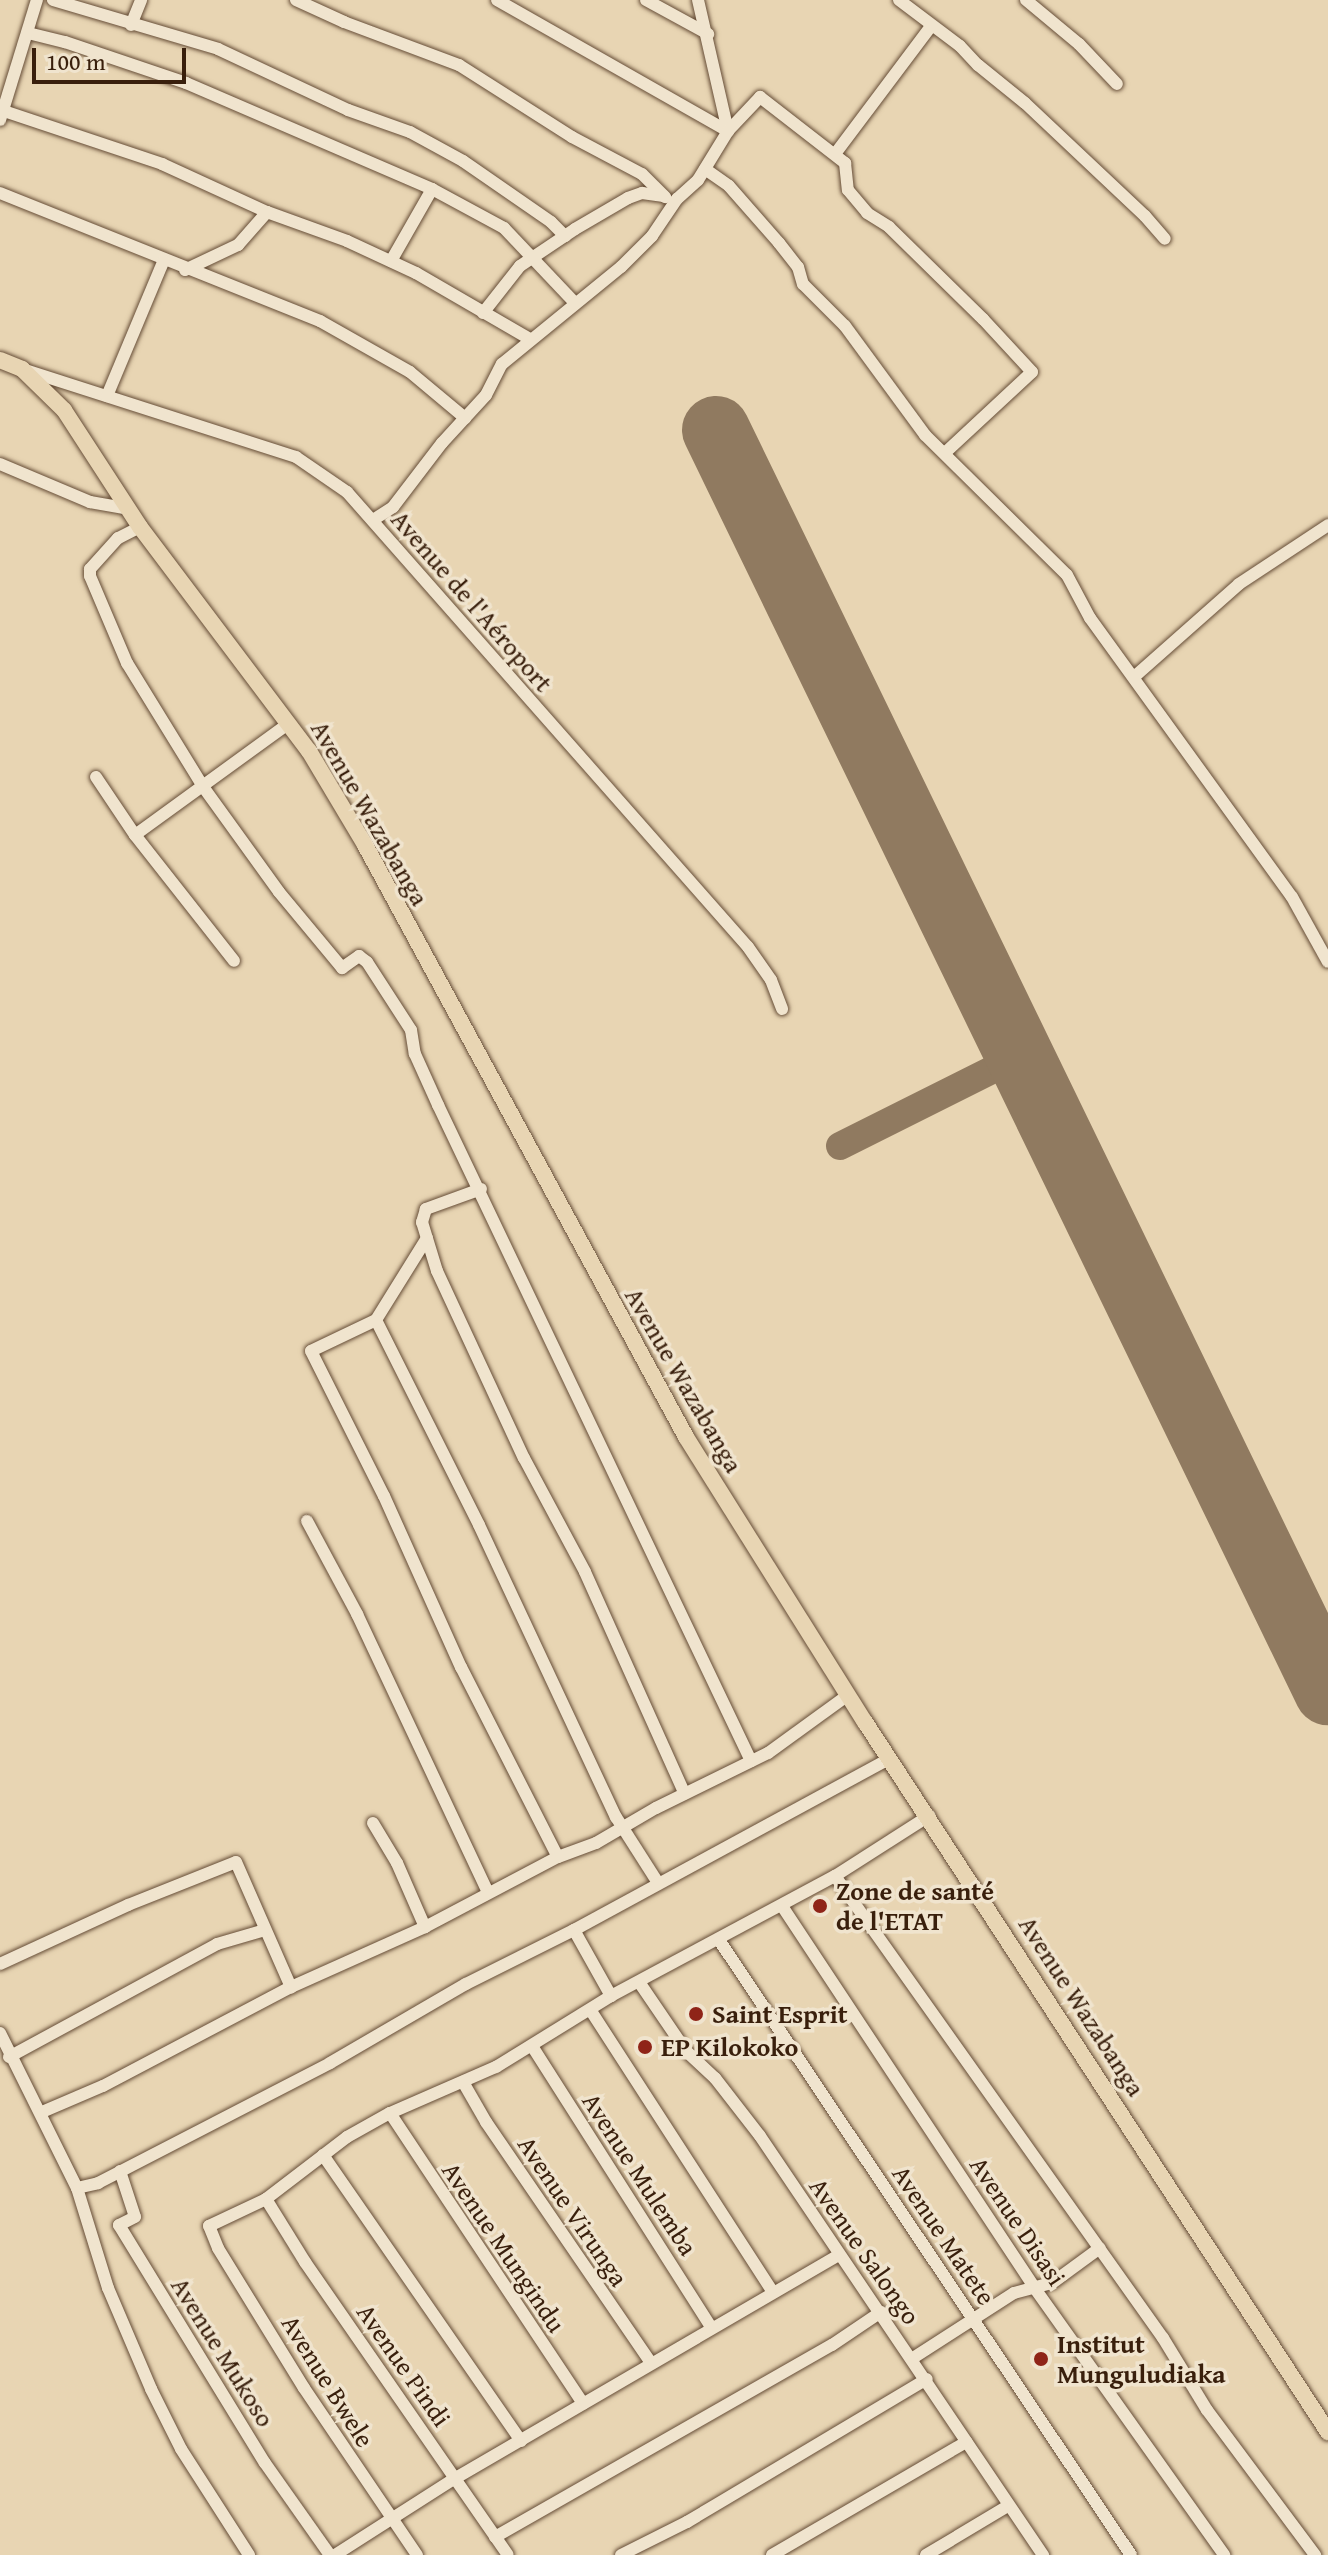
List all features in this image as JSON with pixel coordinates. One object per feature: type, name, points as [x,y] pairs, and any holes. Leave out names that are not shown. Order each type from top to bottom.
[{"type":"main road","name":"Avenue Wazabanga","points":[[0,360],[22,369],[64,410],[140,527],[289,723],[365,845],[686,1437],[889,1759],[1328,2432]]},
{"type":"street","points":[[37,0],[2,116],[162,164],[267,212],[391,261],[530,339]]},
{"type":"street","points":[[53,0],[218,49],[348,110],[410,132],[463,161],[551,222],[565,236]]},
{"type":"street","points":[[131,25],[141,0]]},
{"type":"street","points":[[296,0],[344,22],[459,65],[572,137],[642,174],[671,198]]},
{"type":"street","points":[[497,0],[728,131]]},
{"type":"street","points":[[646,0],[708,34]]},
{"type":"street","points":[[698,0],[728,131]]},
{"type":"street","points":[[899,0],[960,46],[978,65],[1025,103],[1145,216],[1165,239]]},
{"type":"street","points":[[1026,0],[1079,44],[1117,84]]},
{"type":"street","points":[[835,154],[931,26]]},
{"type":"street","points":[[28,33],[65,42],[186,83],[330,148],[432,189],[504,228],[535,257],[574,302]]},
{"type":"street","points":[[373,520],[393,507],[486,395],[502,364],[574,302],[621,267],[652,236],[671,198],[705,169],[728,131],[760,97],[845,163],[848,190],[867,213],[889,227],[1032,372],[946,452]]},
{"type":"street","points":[[705,169],[729,186],[779,243],[798,267],[803,284],[845,326],[925,435],[946,452],[1023,535],[1067,575],[1090,618],[1292,897],[1328,962]]},
{"type":"street","points":[[391,261],[432,189]]},
{"type":"street","points":[[0,193],[185,270],[320,321],[410,372],[465,418]]},
{"type":"street","points":[[483,313],[512,274],[565,236],[628,198],[642,193],[671,198]]},
{"type":"street","points":[[185,270],[238,245],[267,212]]},
{"type":"street","points":[[107,396],[164,260]]},
{"type":"street","name":"Avenue de l'Aéroport","points":[[22,369],[296,457],[347,492],[748,947],[771,980],[782,1009]]},
{"type":"street","points":[[0,464],[90,502],[128,509]]},
{"type":"street","points":[[1134,677],[1239,584],[1328,525]]},
{"type":"street","points":[[140,527],[118,538],[95,561],[90,576],[127,663],[204,788],[279,892],[342,968],[361,957],[382,981],[411,1030],[415,1054],[438,1105],[481,1189],[751,1761]]},
{"type":"street","points":[[135,835],[204,788],[289,723]]},
{"type":"street","points":[[96,777],[135,835],[234,961]]},
{"type":"street","points":[[481,1189],[426,1209],[422,1222],[437,1271],[524,1458],[585,1572],[685,1794]]},
{"type":"street","points":[[427,1238],[376,1320],[311,1351],[384,1496],[461,1667],[558,1857]]},
{"type":"street","points":[[376,1320],[473,1512],[616,1817],[658,1883]]},
{"type":"street","points":[[307,1521],[357,1614],[488,1893]]},
{"type":"street","points":[[42,2112],[103,2086],[291,1987],[425,1927],[558,1857],[596,1843],[798,1734],[848,1695]]},
{"type":"street","points":[[77,2188],[120,2171],[330,2063],[466,1984],[574,1930],[889,1759]]},
{"type":"street","points":[[266,2199],[323,2155],[390,2113],[463,2082],[532,2046],[611,1996],[835,1876],[929,1816]]},
{"type":"street","points":[[373,1823],[397,1863],[425,1927]]},
{"type":"street","points":[[0,1964],[233,1862],[240,1866],[291,1987]]},
{"type":"street","points":[[835,1876],[1100,2248],[1207,2410],[1315,2555]]},
{"type":"street","name":"Avenue Disasi","points":[[782,1906],[1036,2290],[1224,2555]]},
{"type":"street","points":[[9,2057],[217,1944],[265,1930]]},
{"type":"street","points":[[574,1930],[611,1996]]},
{"type":"street","name":"Avenue Matete","points":[[719,1940],[975,2320],[1056,2448],[1131,2555]]},
{"type":"street","name":"Avenue Salongo","points":[[639,1982],[686,2051],[715,2078],[760,2136],[839,2255],[913,2358],[1043,2555]]},
{"type":"street","points":[[591,2011],[773,2292]]},
{"type":"street","points":[[0,2033],[9,2057],[42,2112],[77,2188],[108,2288],[151,2389],[181,2449],[249,2555]]},
{"type":"street","name":"Avenue Mulemba","points":[[532,2046],[711,2327]]},
{"type":"street","name":"Avenue Virunga","points":[[463,2082],[486,2122],[651,2363]]},
{"type":"street","name":"Avenue Mungindu","points":[[390,2113],[583,2404]]},
{"type":"street","points":[[323,2155],[521,2441]]},
{"type":"street","name":"Avenue Mukoso","points":[[120,2171],[135,2217],[119,2225],[265,2463],[332,2555]]},
{"type":"street","name":"Avenue Bwele","points":[[266,2199],[209,2226],[250,2303],[390,2520],[417,2555]]},
{"type":"street","name":"Avenue Pindi","points":[[266,2199],[282,2229],[401,2396],[508,2555]]},
{"type":"street","points":[[913,2358],[1014,2293],[1036,2290],[1052,2283],[1100,2248]]},
{"type":"street","points":[[332,2555],[454,2479],[839,2255]]},
{"type":"street","points":[[495,2537],[832,2345],[881,2312]]},
{"type":"street","points":[[621,2555],[687,2522],[927,2379]]},
{"type":"street","points":[[772,2555],[966,2442]]},
{"type":"street","points":[[926,2555],[1008,2506]]},
{"type":"taxiway","points":[[840,1146],[1020,1056]]},
{"type":"runway","points":[[716,430],[1328,1691]]},
{"type":"place","name":"Zone de santé de l'ETAT","points":[[820,1906]]},
{"type":"place","name":"Saint Esprit","points":[[696,2014]]},
{"type":"place","name":"EP Kilokoko","points":[[645,2047]]},
{"type":"place","name":"Institut Munguludiaka","points":[[1041,2359]]}]
